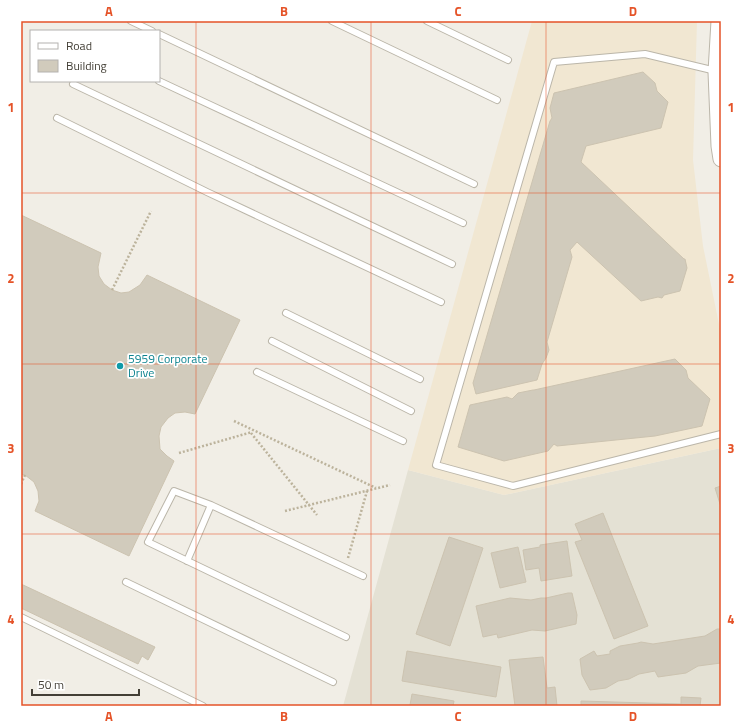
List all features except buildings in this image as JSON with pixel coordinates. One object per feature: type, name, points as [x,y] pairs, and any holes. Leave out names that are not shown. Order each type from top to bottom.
[{"type":"street","points":[[719,21],[719,146],[721,159]]},
{"type":"lane","points":[[131,21],[150,30]]},
{"type":"lane","points":[[332,21],[497,100]]},
{"type":"lane","points":[[427,21],[508,60]]},
{"type":"lane","points":[[160,34],[474,184]]},
{"type":"lane","points":[[719,72],[645,54],[554,62],[436,465],[513,486],[721,434]]},
{"type":"lane","points":[[160,81],[463,223]]},
{"type":"lane","points":[[73,84],[452,264]]},
{"type":"lane","points":[[57,118],[207,192],[441,302]]},
{"type":"lane","points":[[286,313],[420,379]]},
{"type":"lane","points":[[272,342],[411,411]]},
{"type":"lane","points":[[257,372],[402,441]]},
{"type":"lane","points":[[346,638],[148,542],[174,491],[211,505],[363,576]]},
{"type":"lane","points":[[187,561],[211,505]]},
{"type":"lane","points":[[126,582],[333,682]]},
{"type":"lane","points":[[21,617],[203,706]]},
{"type":"path","points":[[112,290],[151,211]]},
{"type":"path","points":[[234,422],[376,488]]},
{"type":"path","points":[[179,453],[251,432],[256,432]]},
{"type":"path","points":[[251,432],[317,515]]},
{"type":"path","points":[[21,484],[25,475]]},
{"type":"path","points":[[286,512],[390,485]]},
{"type":"path","points":[[348,558],[367,491]]},
{"type":"shaded area","points":[[532,21],[697,21],[693,160],[703,246],[721,334],[721,448],[504,495],[408,470]]},
{"type":"shaded area","points":[[721,448],[721,706],[343,706],[408,470],[504,495]]},
{"type":"place","name":"5959 Corporate Drive","points":[[120,366]]}]
